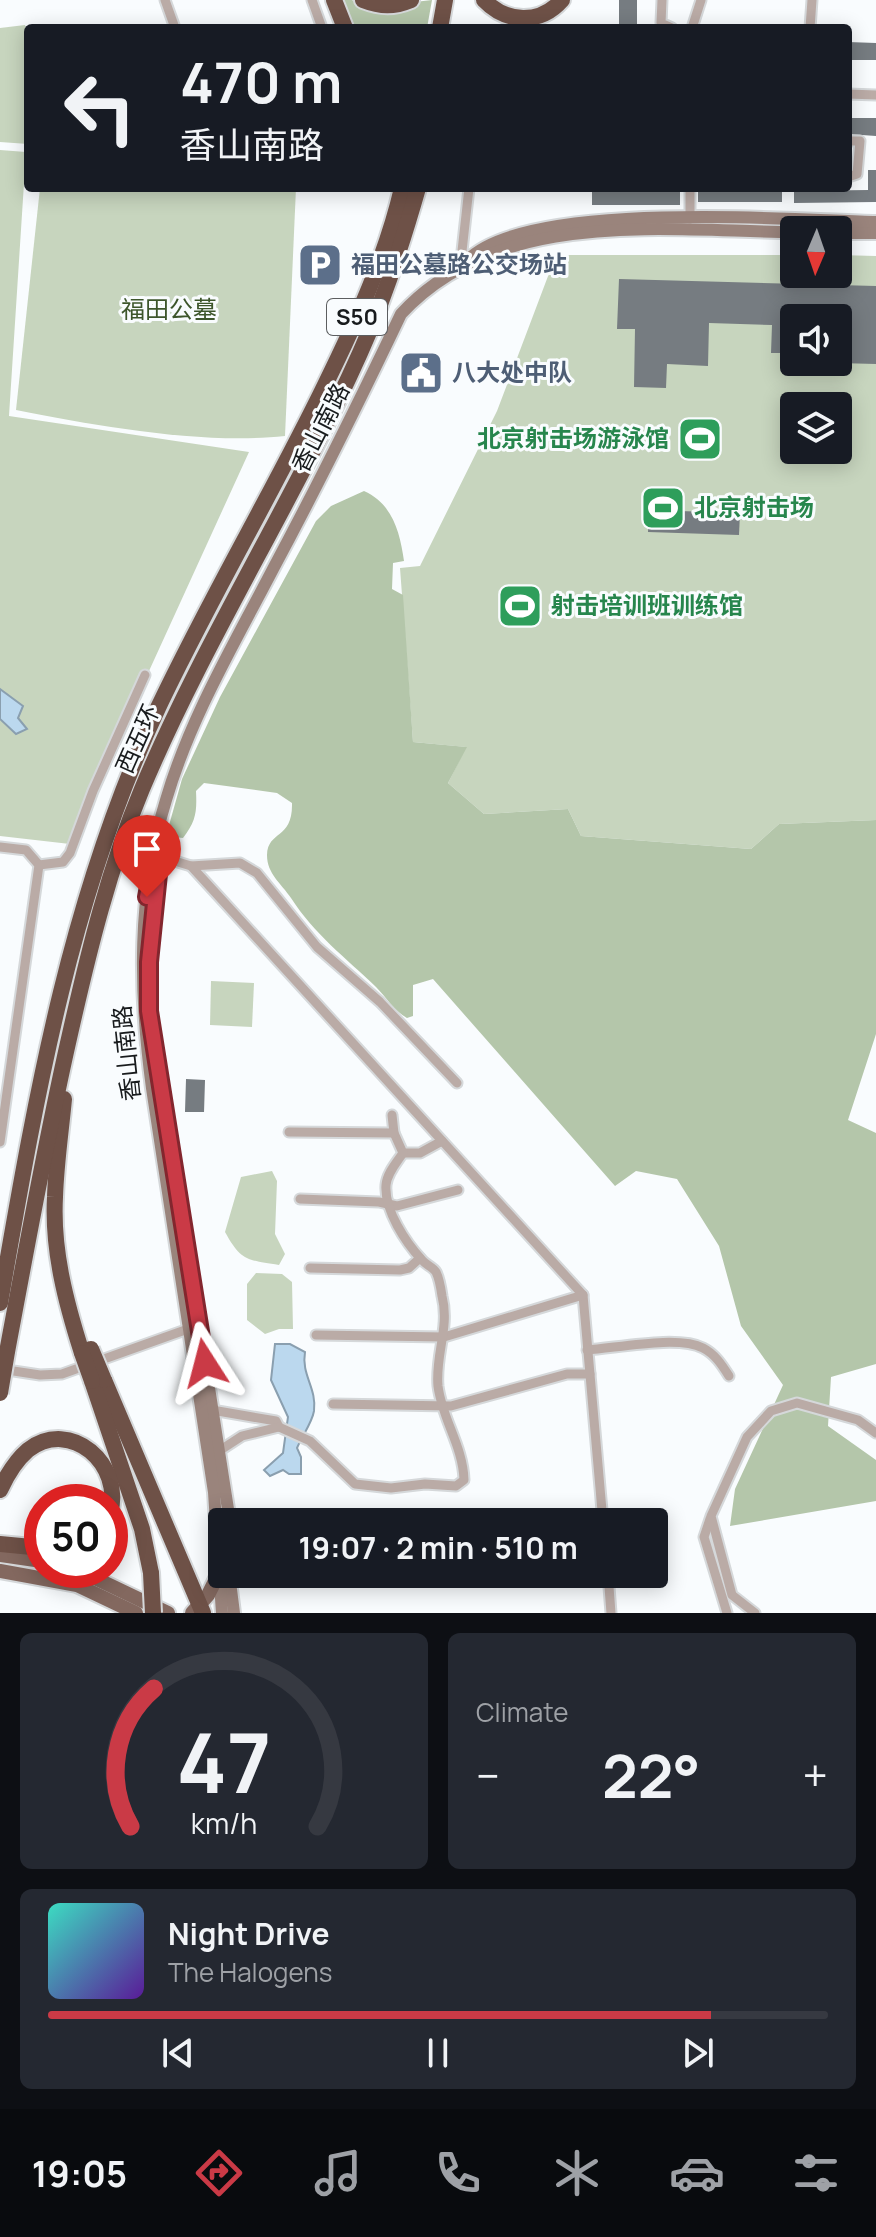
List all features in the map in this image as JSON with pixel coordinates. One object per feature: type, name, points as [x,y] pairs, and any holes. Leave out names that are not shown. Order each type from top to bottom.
[{"type":"highway","points":[[334,0],[343,24]]},
{"type":"highway","points":[[363,0],[397,6],[411,0]]},
{"type":"highway","points":[[441,24],[445,0]]},
{"type":"highway","points":[[453,24],[456,0]]},
{"type":"highway","points":[[484,0],[496,11],[521,19],[548,12],[562,0]]},
{"type":"highway","points":[[543,24],[574,0]]},
{"type":"highway","points":[[392,230],[393,192]]},
{"type":"highway","name":"西五环","points":[[0,1303],[53,1025],[78,918],[97,859],[159,706],[345,345],[392,230],[401,192]]},
{"type":"highway","name":"西五环","points":[[0,1393],[48,1131],[95,923],[141,793],[175,713],[318,441],[361,351],[402,244],[417,192]]},
{"type":"highway","points":[[71,1029],[55,1197],[61,1275],[98,1381],[142,1529],[151,1573],[153,1613]]},
{"type":"highway","points":[[0,1265],[15,1217]]},
{"type":"highway","points":[[98,1381],[188,1576],[199,1610]]},
{"type":"highway","points":[[0,1490],[11,1469],[30,1448],[53,1441],[71,1441],[90,1448],[104,1463],[112,1484]]},
{"type":"highway","points":[[0,1544],[24,1546]]},
{"type":"main road","name":"香山南路","points":[[464,264],[477,250],[503,239],[568,224],[690,219],[876,222]]},
{"type":"main road","name":"香山南路","points":[[215,1508],[144,1033],[143,930],[155,855],[165,800],[196,717],[341,441],[401,314],[436,282],[464,264],[519,244],[576,233],[615,230],[780,232]]},
{"type":"main road","points":[[852,233],[876,233]]},
{"type":"main road","name":"香山南路","points":[[155,855],[158,874],[150,953],[149,1011],[228,1508]]},
{"type":"main road","points":[[0,1555],[24,1558]]},
{"type":"main road","points":[[0,1571],[77,1585],[136,1613]]},
{"type":"main road","points":[[188,1576],[208,1575]]},
{"type":"main road","points":[[116,1588],[168,1613]]},
{"type":"main road","points":[[199,1610],[213,1588]]},
{"type":"main road","name":"香山南路","points":[[222,1588],[222,1613]]},
{"type":"main road","name":"香山南路","points":[[227,1588],[236,1613]]},
{"type":"main road","name":"香山南路","points":[[236,1588],[236,1613]]},
{"type":"street","points":[[165,0],[174,24]]},
{"type":"street","points":[[312,0],[321,24]]},
{"type":"street","points":[[662,0],[663,24]]},
{"type":"street","points":[[693,24],[701,0]]},
{"type":"street","points":[[810,24],[812,0]]},
{"type":"street","points":[[852,94],[876,95]]},
{"type":"street","points":[[852,141],[860,141],[860,147],[857,174],[852,176]]},
{"type":"street","points":[[464,264],[462,251],[469,192]]},
{"type":"street","points":[[690,192],[690,219]]},
{"type":"street","points":[[39,865],[63,862],[70,853],[93,791],[145,675]]},
{"type":"street","points":[[0,847],[26,850],[39,865],[0,1142]]},
{"type":"street","points":[[155,855],[191,866],[240,863],[257,873],[317,947],[380,1002],[457,1083]]},
{"type":"street","points":[[191,866],[583,1295],[602,1508]]},
{"type":"street","points":[[392,1115],[394,1133],[403,1153]]},
{"type":"street","points":[[289,1132],[394,1133]]},
{"type":"street","points":[[403,1153],[420,1153],[442,1141]]},
{"type":"street","points":[[212,1410],[276,1421],[281,1427],[310,1441],[355,1484],[391,1488],[425,1484],[456,1486],[464,1480],[463,1459],[438,1383],[440,1346],[444,1337],[444,1300],[436,1272],[420,1258],[388,1205],[386,1185],[403,1153]]},
{"type":"street","points":[[300,1199],[388,1205],[458,1190]]},
{"type":"street","points":[[310,1268],[400,1270],[409,1268],[420,1258]]},
{"type":"street","points":[[316,1335],[444,1337],[583,1295]]},
{"type":"street","points":[[0,1369],[40,1375],[62,1374],[188,1329]]},
{"type":"street","points":[[587,1350],[687,1343],[704,1349],[718,1360],[729,1376]]},
{"type":"street","points":[[333,1404],[444,1406],[567,1374],[590,1374]]},
{"type":"street","points":[[727,1613],[704,1537],[747,1437],[771,1411],[797,1403],[858,1420],[876,1433]]},
{"type":"street","points":[[219,1451],[242,1436],[281,1427]]},
{"type":"street","points":[[711,1516],[732,1595],[755,1613]]},
{"type":"street","points":[[609,1588],[611,1613]]},
{"type":"green space","points":[[339,0],[352,0],[363,8],[432,0],[428,24],[348,24]]},
{"type":"green space","points":[[24,25],[24,144],[0,142],[0,28]]},
{"type":"green space","points":[[0,150],[24,152],[9,416],[249,452],[70,844],[0,836]]},
{"type":"green space","name":"福田公墓","points":[[40,192],[296,192],[285,436],[186,436],[115,428],[16,410]]},
{"type":"green space","name":"北京射击场","points":[[556,255],[780,255],[780,288],[852,288],[852,255],[876,256],[876,820],[779,824],[751,849],[581,836],[568,809],[484,814],[448,783],[466,747],[413,742],[400,568],[420,566],[497,411]]},
{"type":"green space","points":[[364,491],[388,511],[402,550],[404,561],[393,563],[392,589],[403,595],[413,742],[467,747],[448,783],[484,814],[568,809],[581,836],[751,849],[779,824],[876,820],[876,1034],[848,1120],[876,1133],[876,1364],[831,1377],[828,1426],[876,1460],[876,1501],[730,1526],[735,1489],[783,1385],[741,1326],[719,1246],[677,1179],[636,1171],[615,1186],[433,979],[413,985],[413,1016],[407,1018],[394,1008],[310,923],[272,873],[268,847],[289,823],[292,803],[277,793],[204,783],[196,791],[195,816],[183,838],[166,836],[182,779],[220,697],[316,521],[331,506]]},
{"type":"green space","points":[[211,981],[254,983],[252,1027],[210,1025]]},
{"type":"green space","points":[[272,1171],[277,1181],[275,1234],[285,1254],[279,1265],[246,1258],[225,1232],[241,1177]]},
{"type":"green space","points":[[256,1273],[282,1274],[292,1282],[293,1329],[279,1329],[265,1334],[247,1320],[247,1284]]},
{"type":"water","points":[[0,689],[23,706],[18,718],[27,729],[16,734],[0,719]]},
{"type":"water","points":[[275,1344],[290,1344],[305,1352],[305,1368],[314,1411],[297,1448],[301,1457],[301,1474],[289,1474],[283,1470],[270,1476],[264,1470],[283,1453],[288,1417],[271,1380]]},
{"type":"building","points":[[619,0],[637,0],[637,24],[619,24]]},
{"type":"building","points":[[852,42],[876,43],[876,60],[852,60]]},
{"type":"building","points":[[852,118],[876,118],[876,136],[852,134]]},
{"type":"building","points":[[868,170],[876,170],[876,202],[794,203],[794,192],[868,190]]},
{"type":"building","points":[[592,192],[680,192],[680,205],[592,205]]},
{"type":"building","points":[[698,192],[782,192],[782,202],[698,202]]},
{"type":"building","points":[[619,279],[780,283],[780,288],[876,286],[876,364],[852,363],[852,304],[780,304],[780,353],[771,353],[772,325],[709,323],[708,366],[667,364],[666,388],[634,387],[635,329],[617,329]]},
{"type":"building","points":[[649,510],[740,513],[739,535],[648,532]]},
{"type":"building","points":[[186,1079],[205,1080],[204,1112],[185,1112]]},
{"type":"place","name":"福田公墓路公交场站","points":[[320,265]]},
{"type":"place","name":"八大处中队","points":[[421,373]]},
{"type":"place","name":"北京射击场游泳馆","points":[[700,439]]},
{"type":"place","name":"北京射击场","points":[[663,508]]},
{"type":"place","name":"射击培训班训练馆","points":[[520,606]]},
{"type":"route","points":[[147,897],[155,855],[158,874],[149,962],[149,1011],[205,1363]]}]
